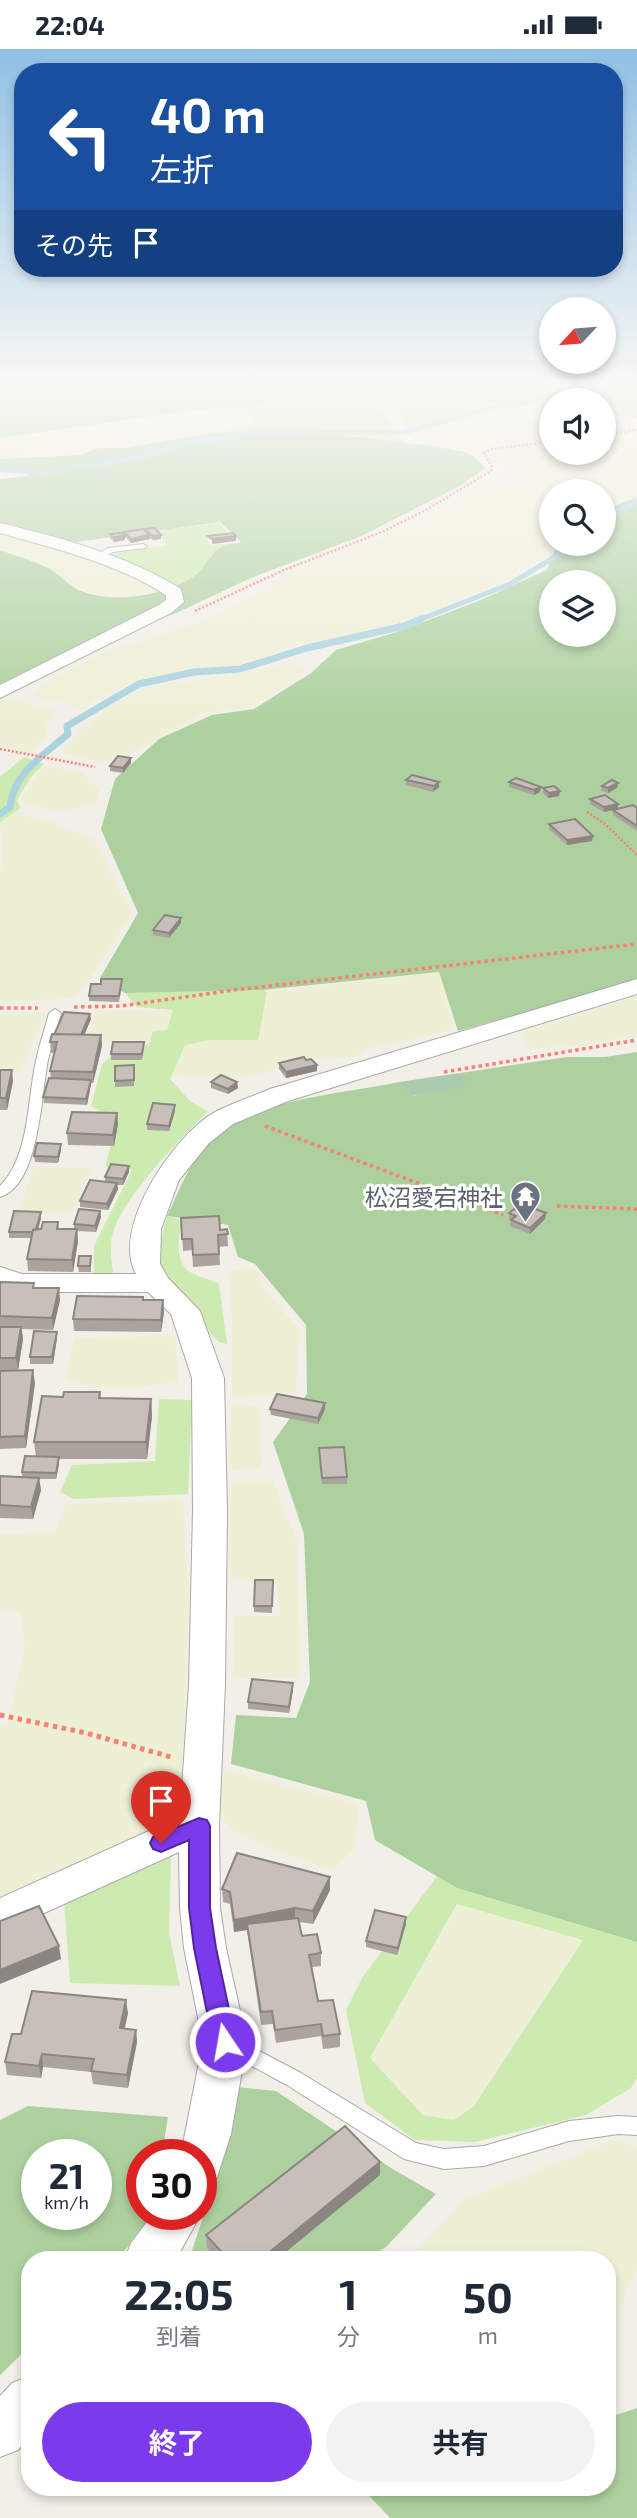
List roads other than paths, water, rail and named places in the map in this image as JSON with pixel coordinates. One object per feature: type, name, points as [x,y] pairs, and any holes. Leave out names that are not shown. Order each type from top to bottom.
[{"type":"street","points":[[0,528],[62,544],[170,588],[175,593],[175,602],[0,692]]},
{"type":"street","points":[[208,2139],[225,2042],[205,1948],[200,1908],[199,1826],[209,1524],[208,1378],[185,1311],[156,1283],[145,1264],[147,1229],[166,1179],[200,1137],[232,1114],[279,1095],[637,986]]},
{"type":"street","points":[[0,1276],[18,1283],[156,1283]]},
{"type":"street","points":[[0,1916],[199,1826]]},
{"type":"street","points":[[155,2251],[170,2230]]},
{"type":"street","points":[[0,2432],[21,2410]]},
{"type":"lane","points":[[97,557],[111,550],[142,546]]},
{"type":"lane","points":[[0,1193],[15,1178],[26,1154],[42,1060],[55,1013]]},
{"type":"lane","points":[[225,2042],[294,2079],[412,2151],[444,2159],[484,2156],[569,2131],[618,2125],[637,2126]]},
{"type":"waterway","points":[[616,513],[637,502]]},
{"type":"waterway","points":[[419,620],[510,584],[556,556]]},
{"type":"waterway","points":[[0,814],[10,807],[12,795],[23,774],[68,734],[67,726],[139,684],[194,672],[240,669],[307,648],[404,626],[419,620]]},
{"type":"place","name":"松沼愛宕神社","points":[[526,1224]]}]
